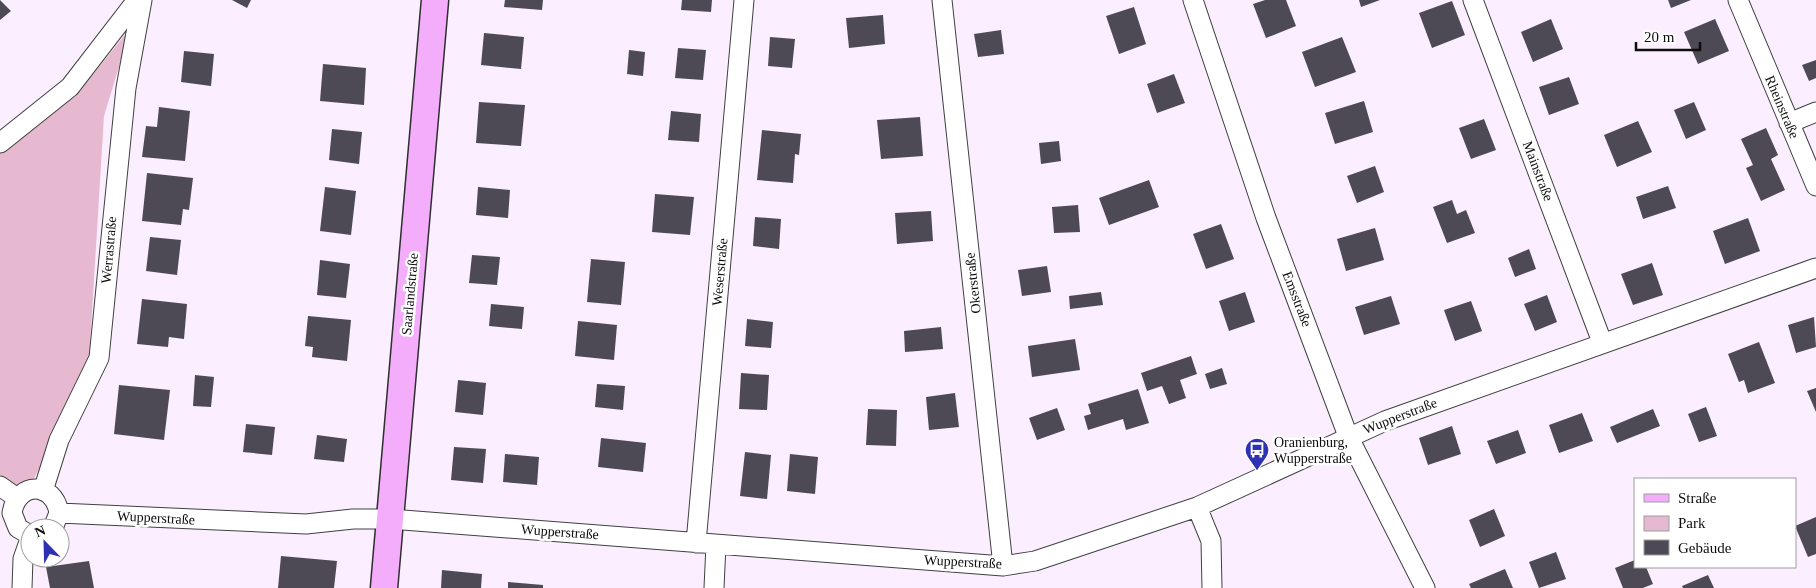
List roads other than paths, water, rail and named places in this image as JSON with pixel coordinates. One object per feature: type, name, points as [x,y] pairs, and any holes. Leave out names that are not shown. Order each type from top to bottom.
[{"type":"street","points":[[0,143],[70,87],[137,0]]},
{"type":"street","name":"Werrastraße","points":[[43,491],[59,440],[99,358],[125,97],[142,0]]},
{"type":"street","name":"Saarlandstraße","points":[[384,588],[435,0]]},
{"type":"street","name":"Weserstraße","points":[[696,543],[744,0]]},
{"type":"street","name":"Okerstraße","points":[[942,0],[1002,566]]},
{"type":"street","name":"Emsstraße","points":[[1193,0],[1266,218],[1348,436],[1425,588]]},
{"type":"street","name":"Mainstraße","points":[[1473,0],[1602,342]]},
{"type":"street","name":"Rheinstraße","points":[[1738,0],[1816,186]]},
{"type":"street","points":[[1789,123],[1816,112]]},
{"type":"street","name":"Wupperstraße","points":[[70,520],[306,524],[353,519],[390,519],[1002,566],[1035,561],[1197,507],[1348,436],[1602,342],[1816,268]]},
{"type":"street","points":[[0,486],[17,498]]},
{"type":"street","points":[[20,530],[7,523],[17,498],[28,490],[43,491],[53,497],[56,518]]},
{"type":"street","points":[[1197,507],[1211,541],[1212,588]]},
{"type":"street","points":[[714,588],[716,545]]},
{"type":"street","points":[[22,588],[23,568]]},
{"type":"place","name":"Oranienburg, Wupperstraße","points":[[1257,471]]}]
